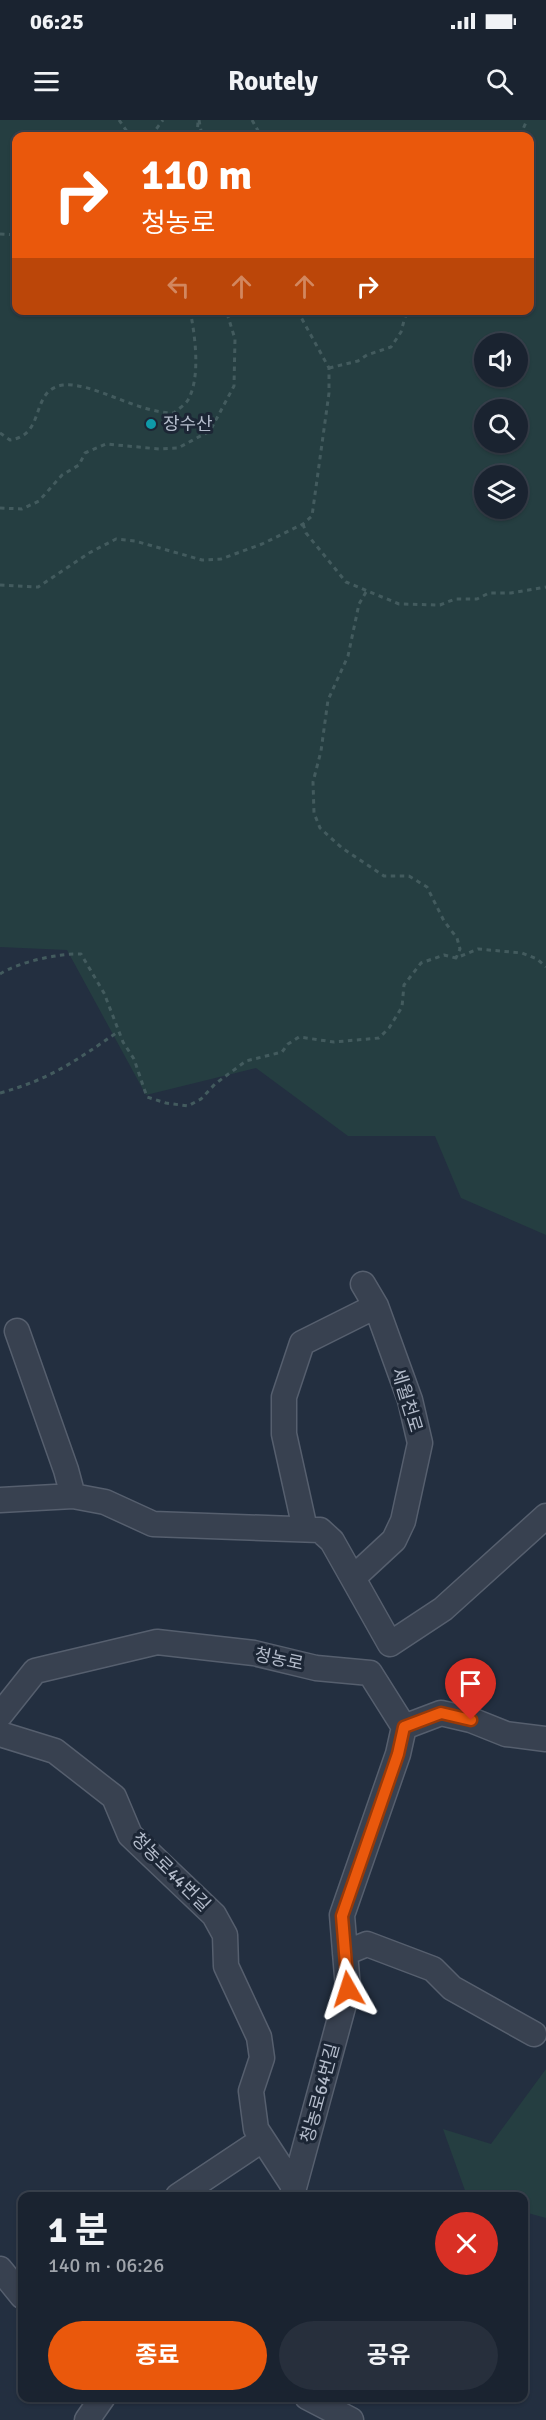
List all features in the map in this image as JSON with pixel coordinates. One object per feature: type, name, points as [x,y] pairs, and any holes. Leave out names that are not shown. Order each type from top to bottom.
[{"type":"street","name":"세월천로","points":[[353,1578],[394,1540],[403,1521],[420,1443],[410,1400],[376,1306],[363,1284]]},
{"type":"street","points":[[305,1529],[284,1434],[284,1397],[302,1343],[376,1306]]},
{"type":"street","points":[[17,1331],[73,1496]]},
{"type":"street","points":[[0,1500],[73,1496],[105,1502],[153,1524],[320,1530],[332,1541],[390,1644]]},
{"type":"street","points":[[546,1516],[443,1609],[390,1644],[370,1673],[404,1727],[441,1713],[471,1720],[506,1734],[546,1739]]},
{"type":"street","name":"청농로","points":[[0,1715],[35,1671],[157,1642],[254,1653],[316,1668],[370,1673]]},
{"type":"street","name":"청농로64번길","points":[[293,2191],[348,1989],[342,1916],[398,1754],[404,1727]]},
{"type":"street","name":"청농로44번길","points":[[0,1734],[55,1750],[114,1797],[130,1835],[214,1915],[225,1935],[226,1966],[259,2037],[262,2058],[251,2091],[254,2120],[262,2140],[293,2191]]},
{"type":"street","points":[[345,1953],[367,1944],[433,1969],[452,1988],[534,2034]]},
{"type":"street","points":[[184,2192],[262,2140]]},
{"type":"street","points":[[87,2420],[100,2402]]},
{"type":"street","points":[[317,2402],[351,2420]]},
{"type":"path","points":[[0,434],[10,440],[21,438],[30,431],[38,408],[51,390],[63,385],[81,386],[159,413],[174,413],[187,400],[192,386],[196,338],[191,315]]},
{"type":"path","points":[[0,508],[22,509],[39,501],[62,475],[79,465],[85,453],[106,444],[159,449],[178,448],[210,431],[234,386],[234,339],[227,315]]},
{"type":"path","points":[[0,585],[38,587],[89,553],[116,539],[135,541],[202,560],[221,560],[262,544],[303,524],[312,516],[329,393],[329,368],[300,315]]},
{"type":"path","points":[[329,368],[358,361],[367,355],[391,347],[401,332],[407,315]]},
{"type":"path","points":[[303,524],[306,533],[336,573],[346,582],[399,604],[440,605],[455,599],[477,599],[489,593],[511,593],[546,587]]},
{"type":"path","points":[[366,592],[359,604],[348,656],[328,700],[321,751],[313,782],[314,813],[320,828],[342,848],[384,876],[409,876],[427,887],[444,921],[457,938],[460,949],[456,958]]},
{"type":"path","points":[[0,974],[6,970],[70,953],[81,954],[104,993],[123,1042],[134,1059],[147,1096],[166,1103],[188,1106],[201,1099],[215,1084],[246,1061],[282,1052],[288,1044],[299,1037],[334,1042],[379,1038],[390,1028],[402,1007],[404,985],[421,963],[444,955],[456,958],[478,949],[522,953],[537,959],[546,967]]},
{"type":"path","points":[[0,1093],[32,1084],[64,1068],[119,1031]]},
{"type":"green space","points":[[0,120],[546,120],[546,1235],[461,1198],[435,1136],[348,1136],[256,1068],[146,1095],[67,950],[0,947]]},
{"type":"green space","points":[[546,2069],[546,2218],[528,2213],[528,2192],[466,2192],[443,2129],[491,2144]]},
{"type":"place","name":"장수산","points":[[151,424]]},
{"type":"route","points":[[348,1989],[342,1916],[398,1754],[404,1727],[441,1713],[471,1720]]}]
